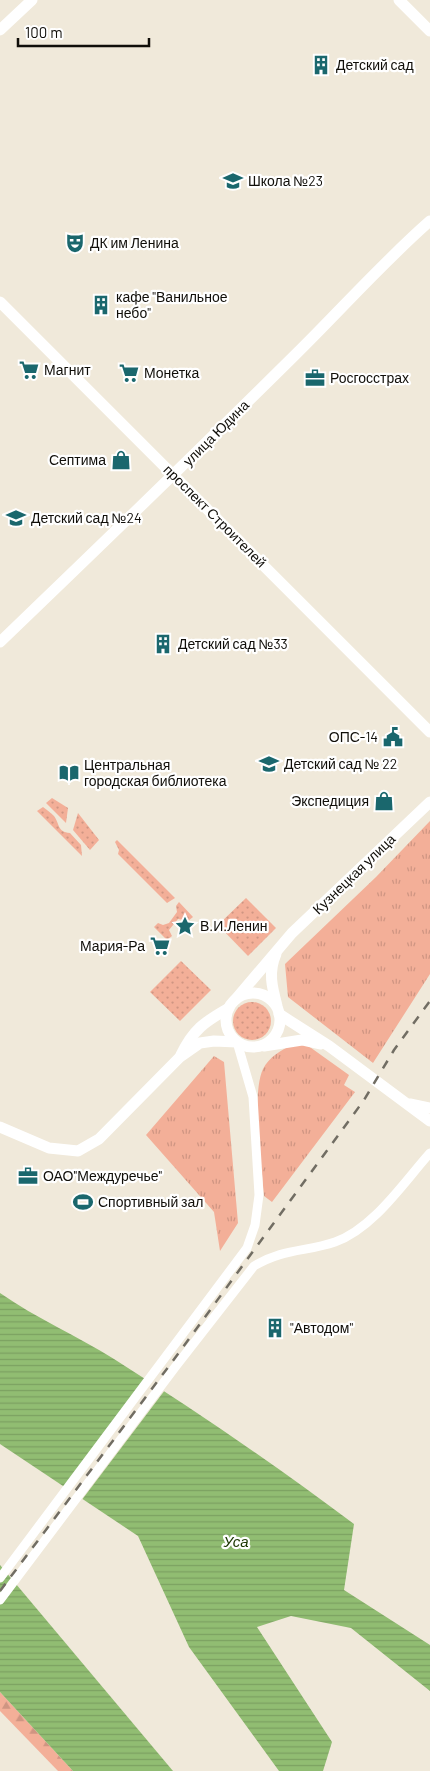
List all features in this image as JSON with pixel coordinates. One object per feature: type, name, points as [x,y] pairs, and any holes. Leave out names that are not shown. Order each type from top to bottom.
[{"type":"main road","points":[[0,30],[32,0]]},
{"type":"main road","points":[[399,0],[430,31]]},
{"type":"main road","name":"улица Юдина","points":[[0,642],[309,342],[402,245],[430,221]]},
{"type":"main road","name":"проспект Строителей","points":[[0,302],[430,732]]},
{"type":"main road","name":"Кузнецкая улица","points":[[232,1004],[279,948],[430,802]]},
{"type":"main road","points":[[261,1046],[274,1037],[280,1022],[270,982],[272,964],[279,948]]},
{"type":"main road","points":[[180,1057],[191,1035],[213,1017],[250,993],[258,994],[272,1001],[278,1011],[329,1046],[430,1121]]},
{"type":"main road","points":[[232,1004],[226,1023],[232,1037],[237,1042],[248,1047],[302,1040],[329,1046]]},
{"type":"main road","points":[[0,1127],[49,1148],[78,1150],[99,1140],[180,1057],[200,1044],[214,1041],[237,1042]]},
{"type":"main road","points":[[404,1103],[430,1108]]},
{"type":"street","points":[[0,1578],[247,1248],[255,1225],[259,1195],[253,1097],[237,1042]]},
{"type":"street","points":[[0,1600],[176,1366],[254,1266],[269,1257],[295,1249],[334,1243],[366,1225],[430,1153]]},
{"type":"green space","points":[[52,798],[68,808],[66,823],[46,803]]},
{"type":"green space","points":[[43,807],[54,816],[63,831],[70,833],[81,845],[82,856],[37,811]]},
{"type":"green space","points":[[78,813],[99,840],[90,850],[73,830]]},
{"type":"green space","points":[[430,821],[430,974],[373,1063],[288,997],[285,964],[376,877]]},
{"type":"green space","points":[[117,840],[175,898],[167,903],[118,854],[119,850],[115,842]]},
{"type":"green space","points":[[246,898],[276,928],[248,956],[218,925]]},
{"type":"green space","points":[[179,902],[193,917],[188,921],[178,919],[169,930],[172,936],[167,940],[154,927],[158,923],[163,925],[169,923],[177,912],[176,906]]},
{"type":"green space","points":[[181,961],[211,990],[180,1021],[150,992]]},
{"type":"green space","points":[[252,1002],[266,1007],[271,1021],[266,1035],[252,1040],[238,1035],[233,1021],[238,1007]]},
{"type":"green space","points":[[292,1045],[307,1045],[349,1075],[344,1085],[355,1092],[272,1202],[264,1196],[258,1095],[263,1069],[272,1057]]},
{"type":"green space","points":[[214,1056],[224,1062],[238,1223],[220,1251],[214,1212],[146,1135]]},
{"type":"green space","points":[[0,1692],[73,1771],[58,1771],[0,1711]]},
{"type":"water","name":"Уса","points":[[0,1293],[28,1311],[114,1359],[266,1460],[354,1524],[344,1590],[430,1645],[430,1691],[351,1628],[291,1616],[257,1627],[332,1742],[323,1771],[279,1771],[189,1647],[138,1536],[0,1444]]},
{"type":"water","points":[[0,1565],[173,1771],[73,1771],[0,1692]]},
{"type":"pier","points":[[146,1378],[165,1390],[81,1501],[63,1489]]},
{"type":"railway","points":[[0,1591],[172,1362],[364,1100],[394,1050],[430,1001]]},
{"type":"place","name":"Детский сад","points":[[321,65]]},
{"type":"place","name":"Школа №23","points":[[233,181]]},
{"type":"place","name":"ДК им Ленина","points":[[75,243]]},
{"type":"place","name":"кафе \"Ванильное небо\"","points":[[101,305]]},
{"type":"place","name":"Магнит","points":[[29,370]]},
{"type":"place","name":"Монетка","points":[[129,373]]},
{"type":"place","name":"Росгосстрах","points":[[315,378]]},
{"type":"place","name":"Септима","points":[[121,460]]},
{"type":"place","name":"Детский сад №24","points":[[16,518]]},
{"type":"place","name":"Детский сад №33","points":[[163,644]]},
{"type":"place","name":"ОПС-14","points":[[393,737]]},
{"type":"place","name":"Детский сад № 22","points":[[269,764]]},
{"type":"place","name":"Центральная городская библиотека","points":[[69,773]]},
{"type":"place","name":"Экспедиция","points":[[384,801]]},
{"type":"place","name":"В.И.Ленин","points":[[185,926]]},
{"type":"place","name":"Мария-Ра","points":[[160,946]]},
{"type":"place","name":"ОАО''Междуречье''","points":[[28,1176]]},
{"type":"place","name":"Спортивный зал","points":[[83,1202]]},
{"type":"place","name":"\"Автодом\"","points":[[275,1328]]}]
